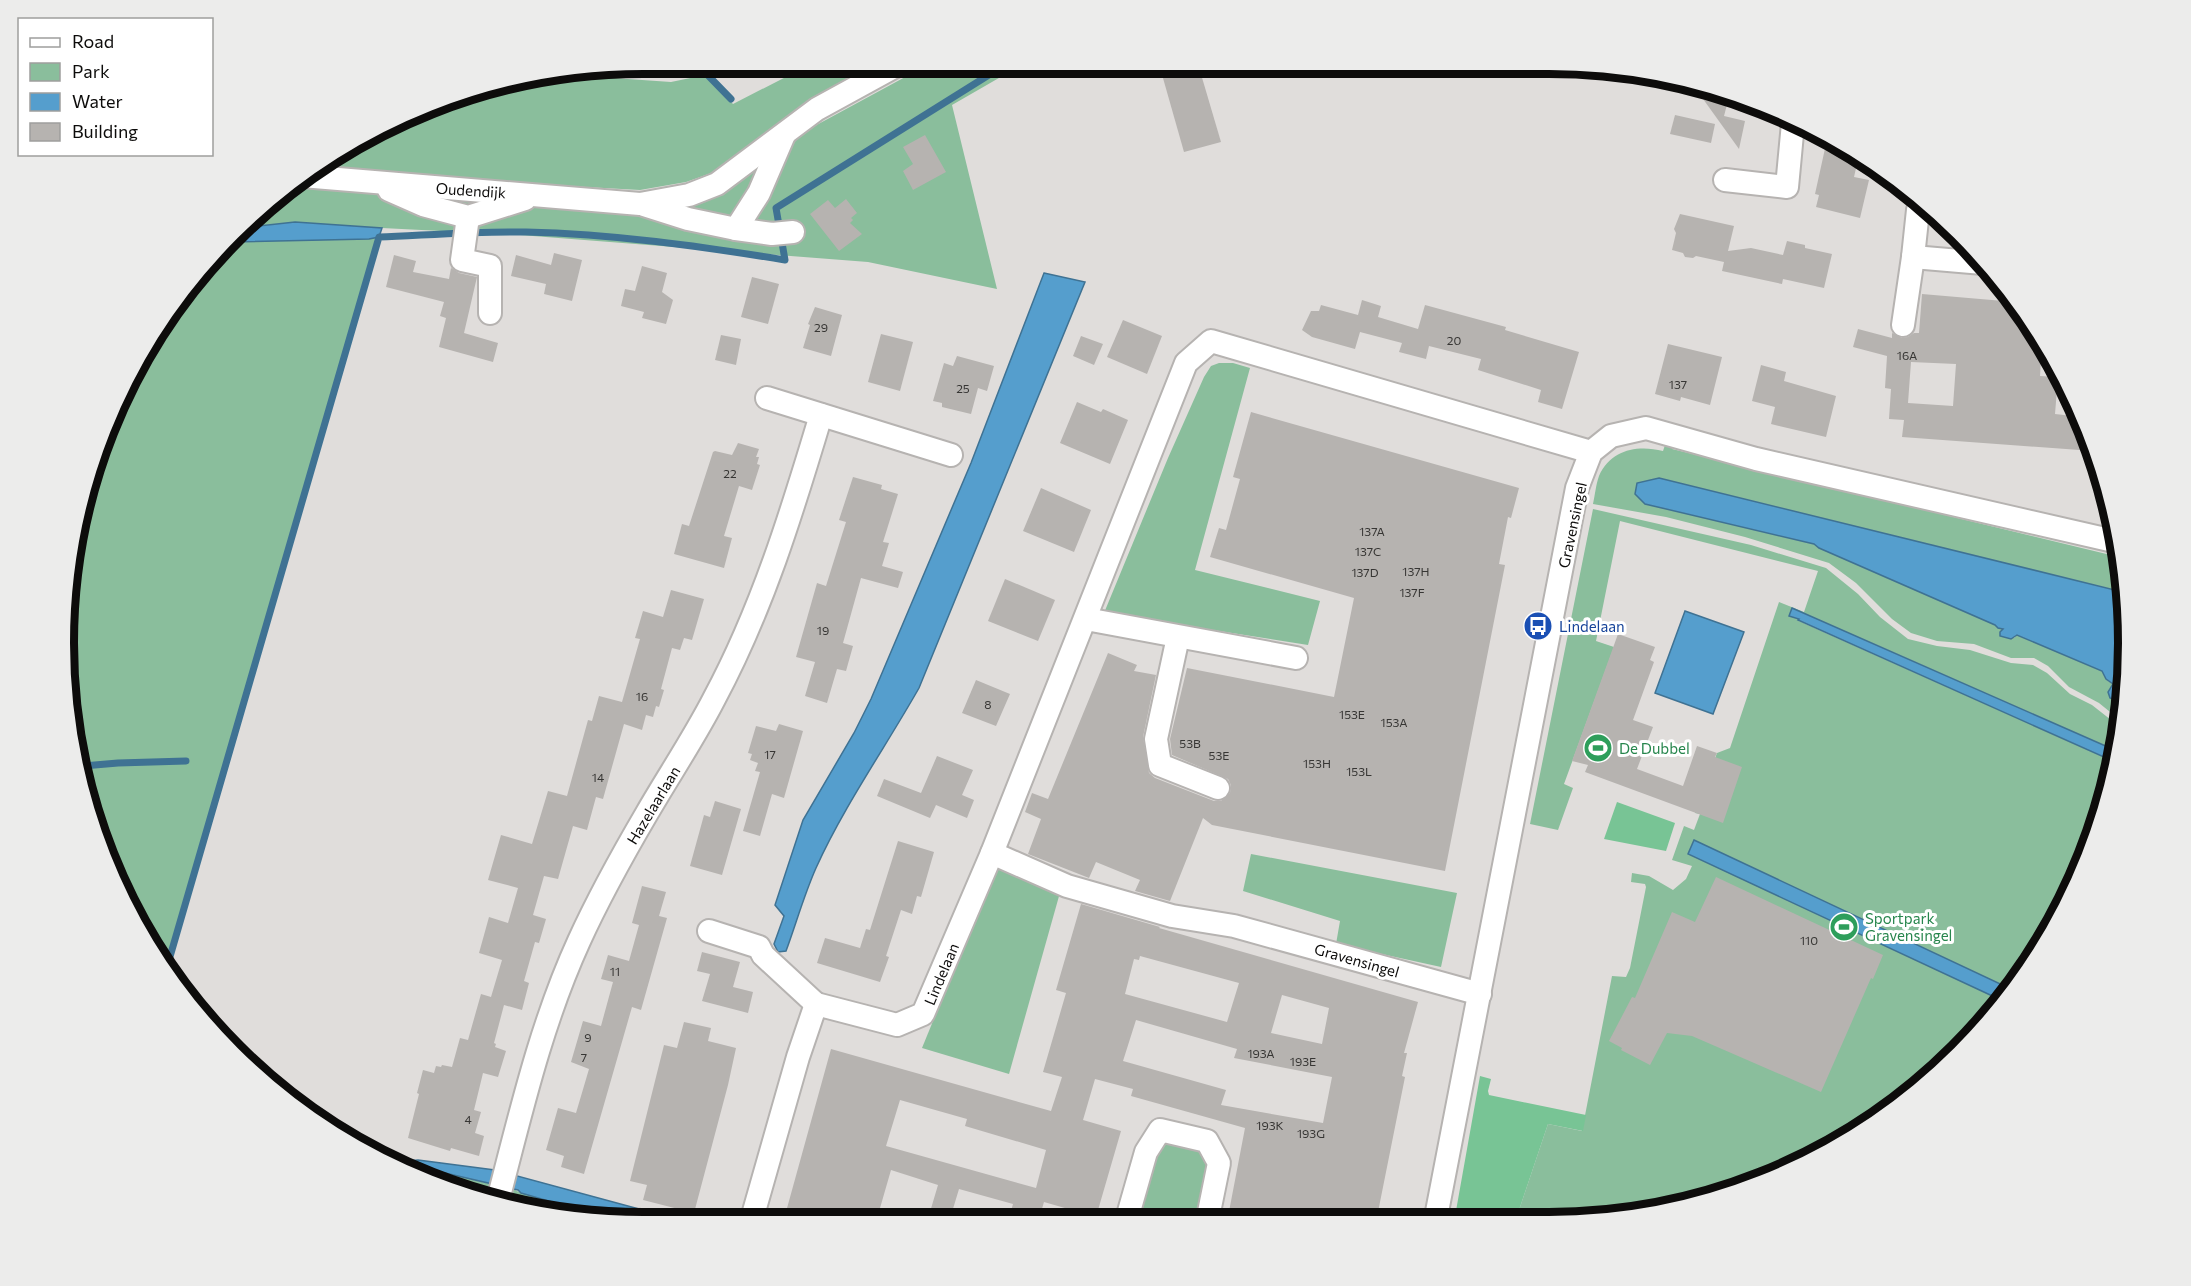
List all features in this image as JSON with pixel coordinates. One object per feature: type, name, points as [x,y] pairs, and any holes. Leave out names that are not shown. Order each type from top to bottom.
[{"type":"street","name":"Oudendijk","points":[[640,204],[689,195],[717,184],[816,110],[882,74]]},
{"type":"street","points":[[1725,180],[1787,187],[1792,129]]},
{"type":"street","name":"Oudendijk","points":[[315,177],[640,204],[688,219],[736,229],[759,193],[785,133]]},
{"type":"street","points":[[374,183],[467,228]]},
{"type":"street","points":[[467,228],[539,195]]},
{"type":"street","points":[[1903,325],[1918,211]]},
{"type":"street","points":[[467,228],[462,260],[490,266],[490,313]]},
{"type":"street","points":[[736,229],[782,233]]},
{"type":"street","points":[[1913,257],[1971,262]]},
{"type":"street","name":"Lindelaan","points":[[816,1004],[897,1025],[923,1014],[992,853],[1186,363],[1211,341],[1591,452]]},
{"type":"street","points":[[768,398],[951,455]]},
{"type":"street","name":"Hazelaarlaan","points":[[502,1186],[517,1123],[550,1012],[579,941],[648,811],[687,749],[715,698],[743,639],[782,537],[821,415]]},
{"type":"street","points":[[1591,452],[1611,436],[1646,428],[1756,459],[2107,533]]},
{"type":"street","name":"Gravensingel","points":[[1437,1212],[1577,488],[1591,452]]},
{"type":"street","points":[[1086,619],[1296,658]]},
{"type":"street","points":[[1178,637],[1156,739],[1160,765],[1218,788]]},
{"type":"street","name":"Gravensingel","points":[[992,853],[1066,886],[1172,915],[1234,926],[1480,994]]},
{"type":"street","points":[[709,931],[759,947],[763,955],[816,1004],[798,1057],[754,1212]]},
{"type":"street","points":[[1129,1212],[1146,1152],[1160,1130],[1207,1141],[1219,1163],[1209,1212]]},
{"type":"green space","points":[[792,74],[873,74],[720,170],[686,182],[640,190],[322,173],[391,132],[425,117],[460,104],[532,84],[589,76],[671,82],[705,75],[733,104]]},
{"type":"green space","points":[[911,74],[1006,74],[952,105],[997,289],[868,262],[520,235],[295,222],[255,226],[301,187],[599,204],[724,190],[811,128]]},
{"type":"green space","points":[[379,237],[351,324],[244,705],[227,756],[169,959],[132,895],[117,861],[104,826],[84,754],[75,680],[75,606],[78,569],[93,496],[117,425],[132,391],[169,327],[191,296],[238,242]]},
{"type":"green space","points":[[1219,363],[1233,363],[1250,368],[1195,570],[1320,601],[1308,645],[1104,613],[1204,377],[1211,366]]},
{"type":"green space","points":[[1665,445],[1672,446],[1672,449],[2111,555],[2115,590],[1659,478],[1635,494],[1645,504],[1814,544],[1995,625],[2014,638],[2017,635],[2102,671],[2108,681],[2113,684],[2108,692],[2114,698],[2113,714],[2099,703],[2069,687],[2048,666],[2034,658],[2011,658],[1974,644],[1937,641],[1911,633],[1892,619],[1856,583],[1829,563],[1745,537],[1666,517],[1593,504],[1599,476],[1611,460],[1626,451],[1635,449],[1663,451]]},
{"type":"green space","name":"Sportpark Gravensingel","points":[[1593,509],[1751,545],[1826,568],[1908,639],[1937,646],[1970,650],[2011,663],[2033,665],[2047,673],[2070,694],[2092,705],[2112,721],[2108,747],[1872,643],[1795,617],[1799,621],[2106,758],[2087,826],[2059,895],[2022,959],[2000,990],[1951,1046],[1895,1095],[1864,1117],[1800,1154],[1731,1182],[1659,1202],[1585,1211],[1518,1212],[1548,1124],[1582,1131],[1612,976],[1626,977],[1630,968],[1646,887],[1645,884],[1631,882],[1632,873],[1649,876],[1673,890],[1686,879],[1692,866],[1672,860],[1684,826],[1694,830],[1700,814],[1695,813],[1717,753],[1730,748],[1779,602],[1804,612],[1818,571],[1620,521],[1596,641],[1614,647],[1564,784],[1573,788],[1558,830],[1530,824]]},
{"type":"green space","points":[[1617,802],[1675,823],[1666,851],[1604,839]]},
{"type":"green space","points":[[1251,854],[1457,893],[1441,967],[1336,944],[1340,921],[1243,891]]},
{"type":"green space","points":[[996,867],[1061,889],[1009,1074],[922,1048]]},
{"type":"green space","points":[[1480,1076],[1491,1079],[1489,1095],[1586,1115],[1583,1131],[1548,1124],[1518,1212],[1456,1212]]},
{"type":"green space","points":[[1164,1140],[1194,1148],[1208,1159],[1200,1212],[1136,1212],[1151,1151]]},
{"type":"green space","points":[[437,1173],[445,1173],[490,1184],[489,1191],[460,1182]]},
{"type":"green space","points":[[511,1188],[575,1208],[532,1202],[509,1196]]},
{"type":"water","points":[[295,222],[382,228],[379,237],[369,239],[238,242],[255,226]]},
{"type":"water","points":[[1044,273],[1085,282],[919,688],[839,822],[812,878],[786,951],[778,952],[774,944],[784,916],[775,905],[803,820],[854,733],[871,699],[971,463]]},
{"type":"water","points":[[1659,478],[2115,590],[2118,643],[2114,700],[2110,698],[2108,692],[2113,684],[2106,679],[2102,671],[2017,635],[2011,639],[2000,636],[2003,629],[1995,625],[1814,544],[1645,504],[1635,494],[1637,483]]},
{"type":"water","points":[[1792,608],[2108,747],[2106,758],[1799,619],[1789,616]]},
{"type":"water","points":[[1685,611],[1744,632],[1713,714],[1655,693]]},
{"type":"water","points":[[1694,840],[2003,985],[1994,997],[1688,854]]},
{"type":"water","points":[[418,1160],[495,1170],[650,1212],[574,1208],[521,1193],[518,1190],[445,1173],[437,1173],[407,1161]]},
{"type":"building","points":[[1162,74],[1201,74],[1221,142],[1184,152]]},
{"type":"building","points":[[1700,94],[1727,103],[1724,116],[1745,121],[1739,149]]},
{"type":"building","points":[[1675,115],[1715,124],[1711,143],[1670,134]]},
{"type":"building","points":[[925,135],[946,172],[913,190],[903,171],[913,164],[903,147]]},
{"type":"building","points":[[1826,146],[1857,165],[1854,177],[1869,180],[1860,218],[1816,207],[1819,195],[1815,194]]},
{"type":"building","points":[[846,199],[857,213],[851,218],[853,220],[850,223],[862,234],[839,251],[810,214],[828,200],[835,208]]},
{"type":"building","points":[[1680,214],[1734,226],[1728,251],[1751,248],[1783,255],[1787,241],[1832,254],[1824,288],[1783,279],[1782,284],[1722,271],[1724,262],[1696,256],[1685,257],[1683,253],[1672,250],[1676,233],[1674,229]]},
{"type":"building","points":[[554,253],[582,260],[572,301],[544,294],[546,284],[511,276],[516,255],[551,265]]},
{"type":"building","points":[[394,255],[416,261],[413,272],[449,279],[451,268],[459,273],[477,277],[464,333],[498,343],[493,362],[439,347],[446,318],[440,316],[444,302],[386,287]]},
{"type":"building","points":[[642,266],[667,273],[662,292],[673,300],[666,324],[642,318],[644,312],[621,306],[625,289],[635,291]]},
{"type":"building","points":[[752,277],[779,284],[768,324],[741,317]]},
{"type":"building","points":[[1922,294],[2004,301],[2041,358],[2040,376],[2051,377],[2057,388],[2055,414],[2070,416],[2083,450],[1902,437],[1904,420],[1889,419],[1891,389],[1885,388],[1887,356],[1853,347],[1858,329],[1892,338],[1892,333],[1902,338],[1919,333]],"holes":[[[1911,362],[1956,364],[1953,406],[1908,403]]]},
{"type":"building","points":[[1362,300],[1381,306],[1378,317],[1418,329],[1425,305],[1506,327],[1505,330],[1579,352],[1562,409],[1538,402],[1541,390],[1478,370],[1481,359],[1429,346],[1426,359],[1399,352],[1402,343],[1360,332],[1355,349],[1312,337],[1302,330],[1311,311],[1319,311],[1321,305],[1358,315]]},
{"type":"building","points":[[815,307],[842,315],[831,356],[803,348],[810,325],[808,324]]},
{"type":"building","points":[[1123,320],[1162,336],[1147,374],[1107,357]]},
{"type":"building","points":[[881,334],[913,342],[900,391],[868,382]]},
{"type":"building","points":[[721,335],[741,339],[736,365],[715,360]]},
{"type":"building","points":[[1081,336],[1103,344],[1094,365],[1073,356]]},
{"type":"building","points":[[1668,344],[1722,357],[1710,405],[1681,397],[1680,401],[1655,394]]},
{"type":"building","points":[[957,356],[994,366],[987,391],[978,388],[971,414],[942,407],[942,403],[933,401],[944,363],[953,366]]},
{"type":"building","points":[[1761,365],[1786,372],[1784,381],[1836,396],[1826,437],[1771,424],[1775,407],[1752,401]]},
{"type":"building","points":[[1077,402],[1101,412],[1103,409],[1128,420],[1110,464],[1060,443]]},
{"type":"building","points":[[1251,412],[1519,488],[1511,518],[1508,517],[1499,564],[1505,565],[1445,871],[1212,825],[1203,818],[1170,901],[1135,891],[1140,880],[1096,862],[1089,878],[1028,854],[1041,819],[1025,812],[1032,793],[1048,799],[1108,653],[1137,665],[1134,671],[1156,675],[1143,737],[1149,773],[1155,778],[1214,801],[1221,801],[1230,793],[1231,785],[1228,779],[1172,755],[1170,739],[1187,668],[1334,697],[1354,598],[1210,557],[1219,528],[1226,530],[1240,479],[1233,477]]},
{"type":"building","points":[[738,443],[759,449],[756,457],[759,457],[757,464],[760,465],[752,490],[739,486],[724,536],[732,538],[724,568],[674,554],[682,524],[689,526],[713,452],[732,455]]},
{"type":"building","points":[[853,477],[882,485],[881,489],[898,494],[883,542],[889,543],[882,566],[903,572],[898,588],[861,578],[843,643],[853,646],[846,671],[837,669],[827,703],[805,696],[815,662],[796,657],[817,583],[826,586],[846,522],[839,520]]},
{"type":"building","points":[[1041,488],[1091,510],[1074,552],[1023,531]]},
{"type":"building","points":[[1005,579],[1055,600],[1038,641],[988,621]]},
{"type":"building","points":[[671,590],[704,599],[692,640],[684,638],[680,650],[672,648],[661,689],[664,690],[653,717],[646,715],[642,730],[624,724],[603,799],[596,797],[587,830],[573,826],[558,879],[544,876],[533,915],[546,919],[539,943],[535,942],[524,981],[529,983],[522,1010],[504,1005],[494,1043],[495,1047],[506,1051],[498,1077],[483,1073],[474,1110],[481,1112],[475,1133],[484,1136],[479,1156],[451,1148],[450,1151],[408,1138],[423,1070],[434,1073],[436,1066],[452,1067],[460,1038],[468,1040],[481,994],[491,997],[502,960],[479,953],[489,917],[508,923],[518,888],[488,880],[501,835],[532,844],[548,791],[567,796],[588,720],[592,721],[599,696],[622,702],[640,639],[635,638],[643,611],[663,617]]},
{"type":"building","points":[[1618,634],[1655,647],[1650,660],[1654,662],[1633,720],[1653,727],[1637,769],[1683,786],[1697,746],[1717,753],[1715,757],[1742,767],[1723,823],[1585,772],[1588,765],[1572,761]]},
{"type":"building","points":[[976,680],[1010,694],[996,726],[962,713]]},
{"type":"building","points":[[779,724],[803,731],[784,798],[772,794],[760,836],[743,831],[760,772],[755,771],[758,763],[750,760],[752,754],[748,753],[756,726],[776,731]]},
{"type":"building","points":[[937,756],[973,770],[962,795],[974,800],[967,818],[936,805],[930,818],[877,796],[884,779],[921,793]]},
{"type":"building","points":[[715,801],[741,809],[722,875],[690,866],[704,815],[710,817]]},
{"type":"building","points":[[898,841],[934,852],[921,897],[917,896],[912,914],[901,910],[880,982],[817,963],[825,938],[860,948],[866,929],[870,930]]},
{"type":"building","points":[[1716,877],[1883,955],[1821,1092],[1692,1036],[1667,1033],[1650,1065],[1609,1041],[1632,997],[1635,998],[1672,912],[1695,922]]},
{"type":"building","points":[[642,886],[666,892],[659,916],[667,918],[641,1010],[632,1007],[584,1174],[561,1167],[564,1156],[546,1150],[558,1108],[576,1113],[589,1069],[571,1062],[583,1021],[601,1026],[613,982],[601,979],[608,955],[629,961],[639,925],[632,923]]},
{"type":"building","points":[[1081,904],[1418,1002],[1404,1053],[1407,1053],[1402,1076],[1405,1077],[1378,1212],[1229,1212],[1245,1128],[1131,1096],[1133,1089],[1095,1079],[1083,1120],[1121,1131],[1097,1212],[1079,1212],[1044,1202],[1041,1212],[1011,1212],[1013,1204],[959,1189],[952,1212],[930,1212],[938,1185],[891,1170],[879,1212],[786,1212],[831,1049],[1051,1111],[1062,1077],[1043,1072],[1066,993],[1056,990]],"holes":[[[1140,956],[1239,983],[1227,1022],[1125,994],[1134,959],[1139,960]],[[1282,995],[1329,1008],[1322,1044],[1271,1033]],[[1136,1020],[1237,1049],[1234,1058],[1332,1077],[1323,1123],[1221,1105],[1226,1090],[1123,1061]],[[900,1100],[967,1119],[965,1126],[1046,1150],[1036,1188],[886,1146]]]},
{"type":"building","points":[[702,952],[740,962],[733,987],[753,992],[748,1013],[702,1001],[710,974],[697,971]]},
{"type":"building","points":[[684,1022],[711,1028],[708,1041],[736,1048],[694,1212],[643,1200],[647,1185],[630,1181],[664,1045],[677,1048]]},
{"type":"waterway","points":[[707,74],[731,99]]},
{"type":"waterway","points":[[169,959],[379,237],[489,232],[559,233],[656,241],[785,260],[776,208],[990,74]]},
{"type":"waterway","points":[[87,766],[186,761]]},
{"type":"place","name":"Lindelaan","points":[[1538,626]]},
{"type":"place","name":"De Dubbel","points":[[1598,748]]},
{"type":"place","name":"Sportpark Gravensingel","points":[[1844,927]]}]
